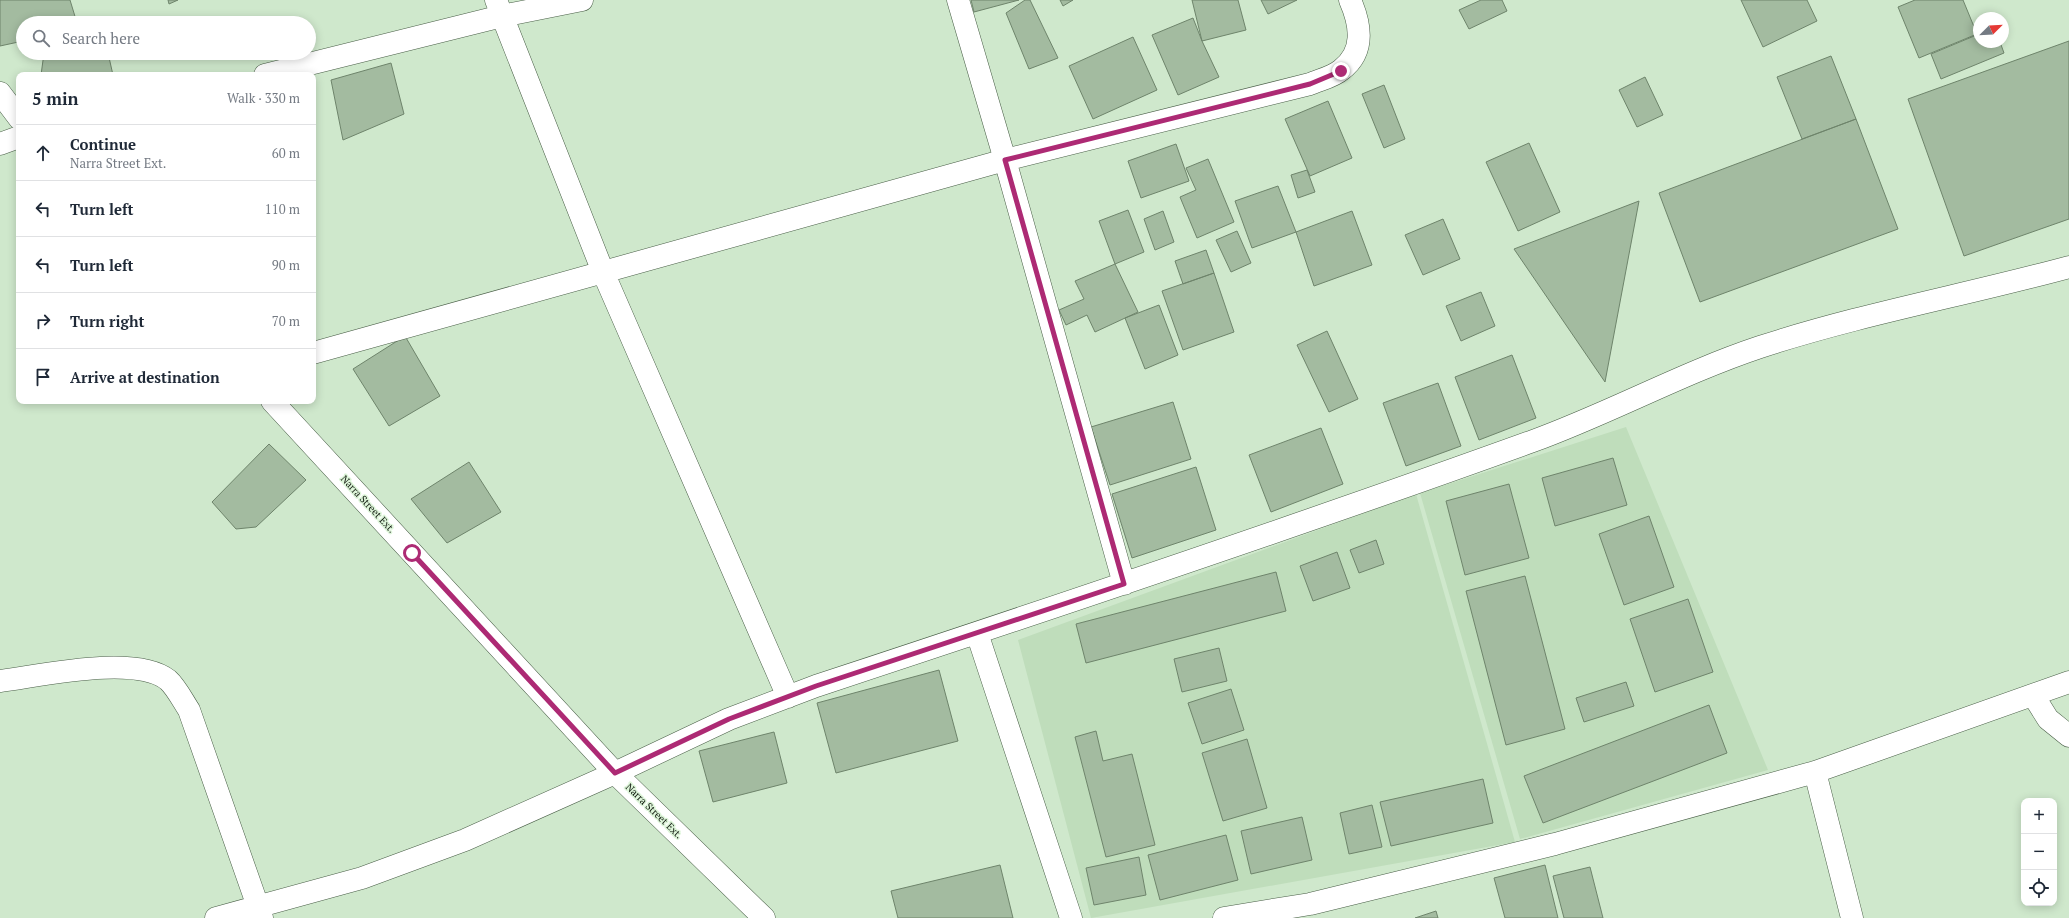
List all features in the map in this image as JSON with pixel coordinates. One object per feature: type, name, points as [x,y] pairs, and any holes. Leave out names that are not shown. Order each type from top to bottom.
[{"type":"street","points":[[275,72],[499,8],[582,0]]},
{"type":"street","points":[[958,0],[1005,160],[1124,584]]},
{"type":"street","points":[[316,352],[1005,160],[1310,84],[1341,71],[1356,54],[1360,34],[1354,9],[1350,0]]},
{"type":"street","points":[[499,8],[603,272],[788,697]]},
{"type":"street","points":[[0,93],[16,114]]},
{"type":"street","points":[[0,144],[16,138]]},
{"type":"street","points":[[216,918],[260,912],[362,878],[443,848],[615,773],[729,719],[788,697],[1376,498],[1581,424],[1702,369],[1758,348],[1830,325],[1909,308],[2069,267]]},
{"type":"street","name":"Narra Street Ext.","points":[[275,404],[615,773],[764,918]]},
{"type":"street","points":[[977,633],[1071,918]]},
{"type":"street","points":[[0,682],[103,667],[146,669],[168,680],[189,710],[260,912]]},
{"type":"street","points":[[1224,918],[1310,904],[1548,846],[1815,772],[2069,682]]},
{"type":"street","points":[[2033,695],[2048,718],[2069,736]]},
{"type":"street","points":[[1815,772],[1852,918]]},
{"type":"shaded area","points":[[1626,427],[1768,770],[1520,839],[1420,493]]},
{"type":"shaded area","points":[[1416,494],[1515,842],[1091,918],[1018,640]]},
{"type":"building","points":[[0,0],[70,0],[75,16],[16,16],[16,43],[0,46]]},
{"type":"building","points":[[168,0],[178,0],[169,4]]},
{"type":"building","points":[[971,0],[1019,0],[974,12]]},
{"type":"building","points":[[1025,0],[1030,0],[1058,58],[1029,69],[1006,13]]},
{"type":"building","points":[[1060,0],[1073,0],[1063,6]]},
{"type":"building","points":[[1192,0],[1238,0],[1246,30],[1202,41]]},
{"type":"building","points":[[1261,0],[1297,0],[1268,14]]},
{"type":"building","points":[[1481,0],[1502,0],[1507,11],[1469,29],[1459,10]]},
{"type":"building","points":[[1741,0],[1807,0],[1817,21],[1763,47]]},
{"type":"building","points":[[1915,0],[1963,0],[1973,24],[1973,36],[1919,58],[1898,7]]},
{"type":"building","points":[[1193,18],[1219,77],[1178,95],[1152,35]]},
{"type":"building","points":[[1973,36],[1973,48],[2002,48],[2004,53],[1941,79],[1931,54]]},
{"type":"building","points":[[1133,37],[1157,90],[1093,119],[1069,66]]},
{"type":"building","points":[[2069,41],[2069,219],[1964,256],[1908,99]]},
{"type":"building","points":[[1831,56],[1856,119],[1802,139],[1777,77]]},
{"type":"building","points":[[43,60],[110,60],[112,72],[41,72]]},
{"type":"building","points":[[391,63],[404,114],[343,140],[331,80]]},
{"type":"building","points":[[1645,77],[1663,115],[1637,127],[1619,90]]},
{"type":"building","points":[[1384,85],[1405,139],[1384,148],[1362,94]]},
{"type":"building","points":[[1328,101],[1352,158],[1310,176],[1285,119]]},
{"type":"building","points":[[1856,119],[1898,229],[1700,302],[1659,193]]},
{"type":"building","points":[[1529,143],[1560,212],[1518,231],[1486,162]]},
{"type":"building","points":[[1176,144],[1189,181],[1141,198],[1128,161]]},
{"type":"building","points":[[1208,159],[1234,222],[1197,238],[1180,197],[1196,190],[1186,168]]},
{"type":"building","points":[[1307,170],[1315,192],[1298,198],[1291,175]]},
{"type":"building","points":[[1278,186],[1296,232],[1252,248],[1235,201]]},
{"type":"building","points":[[1639,201],[1605,382],[1514,249]]},
{"type":"building","points":[[1128,210],[1144,252],[1115,264],[1099,221]]},
{"type":"building","points":[[1163,211],[1174,242],[1155,250],[1144,219]]},
{"type":"building","points":[[1352,211],[1372,265],[1314,286],[1296,232]]},
{"type":"building","points":[[1443,219],[1460,259],[1423,275],[1405,235]]},
{"type":"building","points":[[1237,231],[1251,263],[1231,272],[1216,240]]},
{"type":"building","points":[[1206,250],[1214,273],[1183,284],[1175,261]]},
{"type":"building","points":[[1115,264],[1138,312],[1095,332],[1087,315],[1066,325],[1059,310],[1084,299],[1075,281]]},
{"type":"building","points":[[1214,273],[1234,332],[1183,350],[1162,291]]},
{"type":"building","points":[[1481,292],[1495,326],[1461,341],[1446,306]]},
{"type":"building","points":[[1159,305],[1178,355],[1145,369],[1125,318]]},
{"type":"building","points":[[1327,331],[1358,399],[1329,412],[1297,345]]},
{"type":"building","points":[[405,336],[440,396],[389,426],[353,369]]},
{"type":"building","points":[[1512,355],[1536,418],[1479,440],[1455,377]]},
{"type":"building","points":[[1438,383],[1461,446],[1406,466],[1383,403]]},
{"type":"building","points":[[1173,402],[1191,459],[1110,485],[1091,427]]},
{"type":"building","points":[[1321,428],[1343,484],[1271,512],[1249,455]]},
{"type":"building","points":[[269,444],[306,480],[256,527],[236,529],[212,502]]},
{"type":"building","points":[[1613,458],[1627,505],[1555,526],[1542,478]]},
{"type":"building","points":[[469,462],[501,512],[447,543],[411,499]]},
{"type":"building","points":[[1196,467],[1216,530],[1132,558],[1112,494]]},
{"type":"building","points":[[1509,484],[1529,558],[1465,575],[1446,501]]},
{"type":"building","points":[[1649,516],[1674,587],[1624,605],[1599,534]]},
{"type":"building","points":[[1376,540],[1384,564],[1359,573],[1350,550]]},
{"type":"building","points":[[1337,552],[1350,588],[1313,601],[1300,566]]},
{"type":"building","points":[[1276,572],[1286,611],[1086,663],[1076,624]]},
{"type":"building","points":[[1525,576],[1565,729],[1506,745],[1466,591]]},
{"type":"building","points":[[1688,599],[1713,672],[1655,692],[1630,619]]},
{"type":"building","points":[[1219,648],[1227,681],[1182,692],[1174,659]]},
{"type":"building","points":[[939,670],[958,741],[836,773],[817,703]]},
{"type":"building","points":[[1626,682],[1634,706],[1584,722],[1576,698]]},
{"type":"building","points":[[1231,689],[1244,730],[1202,744],[1188,703]]},
{"type":"building","points":[[1709,705],[1727,753],[1543,823],[1524,776]]},
{"type":"building","points":[[1096,731],[1103,761],[1132,754],[1155,845],[1106,857],[1075,737]]},
{"type":"building","points":[[774,732],[787,783],[713,802],[699,751]]},
{"type":"building","points":[[1247,739],[1267,808],[1223,821],[1202,753]]},
{"type":"building","points":[[1483,779],[1493,823],[1391,846],[1380,802]]},
{"type":"building","points":[[1372,805],[1382,847],[1349,854],[1340,813]]},
{"type":"building","points":[[1302,817],[1312,860],[1251,874],[1241,831]]},
{"type":"building","points":[[1226,835],[1238,880],[1160,900],[1148,855]]},
{"type":"building","points":[[1139,857],[1146,895],[1094,905],[1086,868]]},
{"type":"building","points":[[1000,865],[1013,918],[898,918],[891,891]]},
{"type":"building","points":[[1545,865],[1558,918],[1505,918],[1494,878]]},
{"type":"building","points":[[1590,867],[1603,918],[1564,918],[1553,876]]},
{"type":"building","points":[[1436,911],[1438,918],[1415,918]]},
{"type":"route","points":[[412,553],[615,773],[729,719],[816,686],[1124,584],[1005,160],[1310,84],[1341,71]]}]
